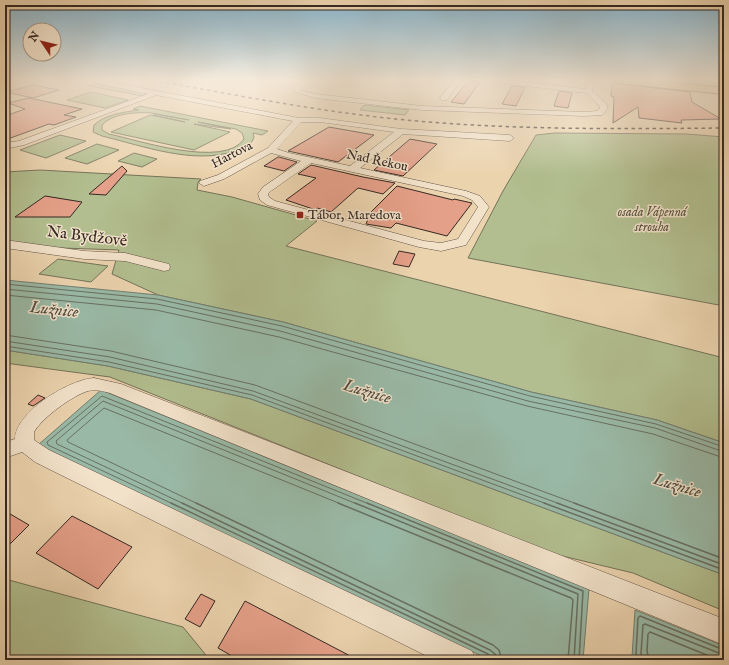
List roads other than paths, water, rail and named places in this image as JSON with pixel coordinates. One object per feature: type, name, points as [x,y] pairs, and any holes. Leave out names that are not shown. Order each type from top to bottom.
[{"type":"street","points":[[5,146],[21,143],[106,111]]},
{"type":"street","points":[[251,111],[299,120],[320,120],[401,131],[510,138]]},
{"type":"street","points":[[500,111],[589,114],[602,111]]},
{"type":"street","name":"Hartova","points":[[204,183],[221,177],[271,150],[299,120]]},
{"type":"street","points":[[352,169],[401,131]]},
{"type":"street","name":"Nad Řekou","points":[[271,150],[309,160],[466,194],[476,198],[484,207],[462,242],[449,246],[434,246],[271,202],[264,198],[263,194],[267,189],[309,160]]},
{"type":"street","name":"Na Bydžově","points":[[5,244],[84,255],[125,257],[164,268]]},
{"type":"street","points":[[463,660],[64,467],[31,449],[25,443],[24,433],[28,425],[55,402],[72,391],[86,386],[99,384],[109,386],[724,632]]},
{"type":"street","points":[[5,450],[25,443]]},
{"type":"water","name":"Lužnice","points":[[5,280],[158,295],[283,322],[531,392],[657,420],[724,443],[724,575],[251,399],[108,366],[5,350]]},
{"type":"water","points":[[101,390],[589,589],[583,660],[490,660],[38,445]]},
{"type":"water","points":[[635,610],[724,646],[724,660],[638,660],[632,657]]},
{"type":"railway","points":[[332,111],[374,117],[486,126],[605,129],[724,128]]},
{"type":"place","name":"Tábor, Maredova","points":[[300,215]]},
{"type":"park label","name":"osada Vápenná strouha","points":[[652,220]]}]
